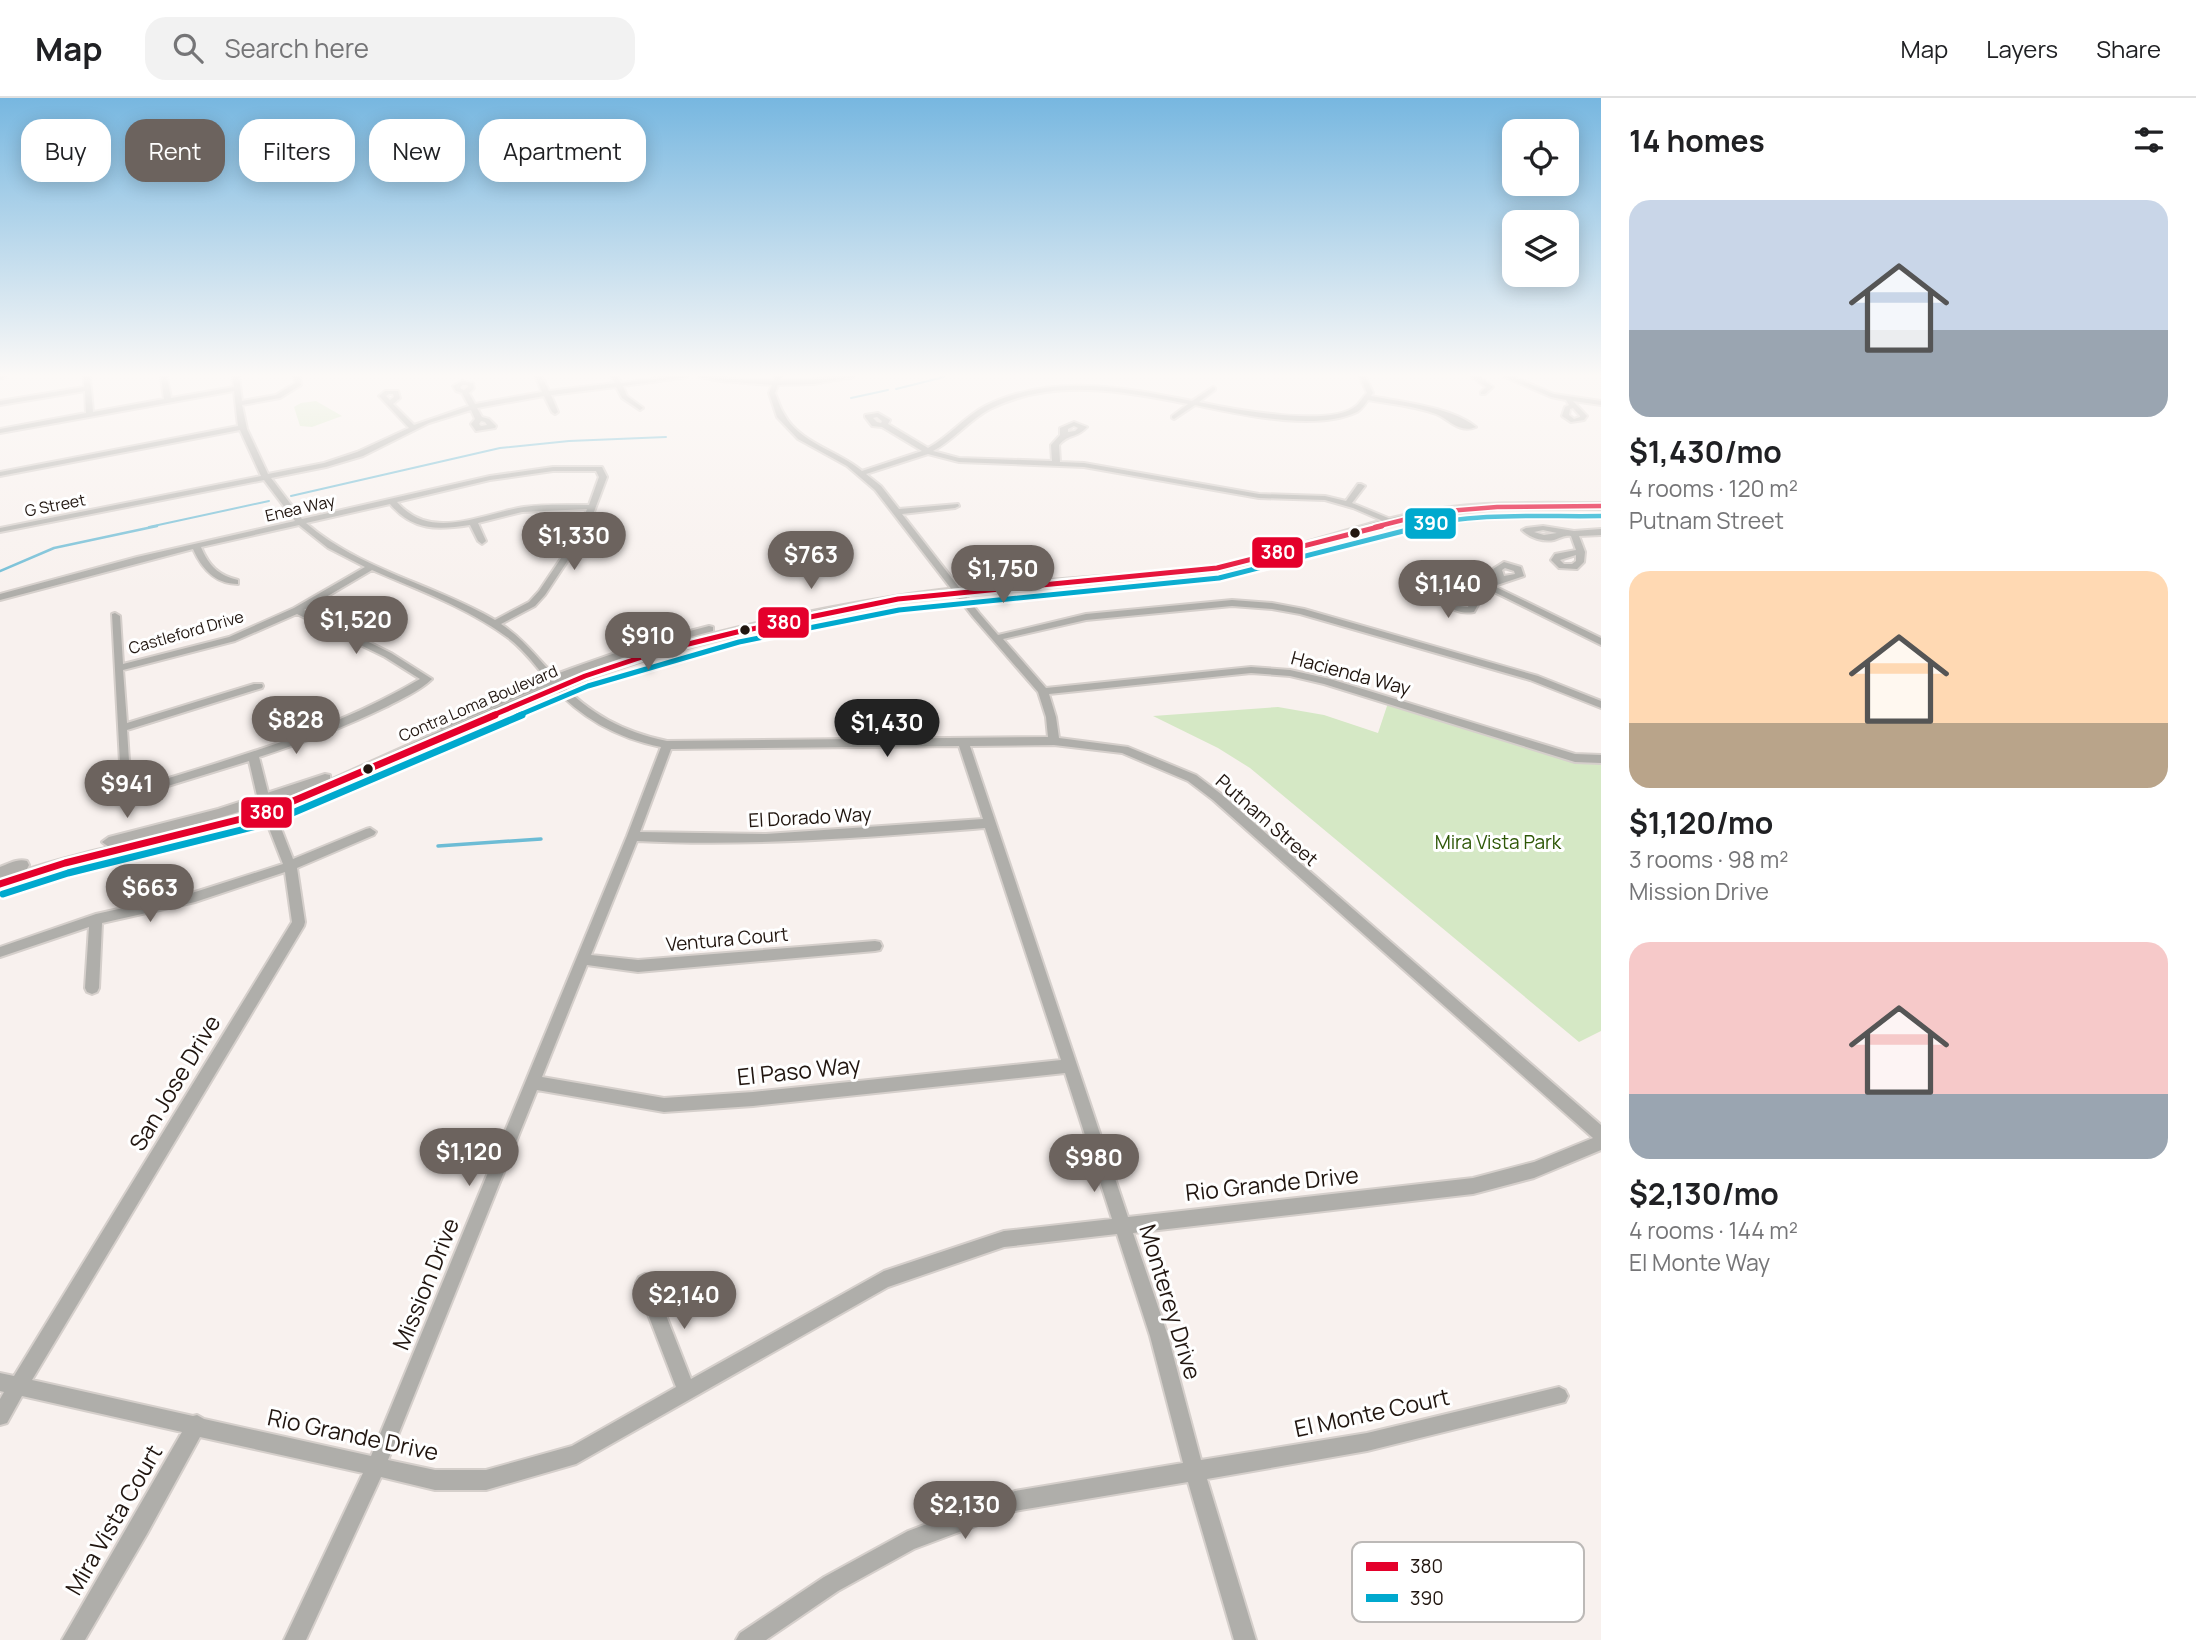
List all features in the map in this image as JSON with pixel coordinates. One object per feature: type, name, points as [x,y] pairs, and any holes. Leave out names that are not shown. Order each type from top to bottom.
[{"type":"main road","name":"Contra Loma Boulevard","points":[[0,884],[84,856],[195,833],[267,806],[555,682],[731,633],[877,602],[956,589],[1215,568],[1278,556],[1386,520],[1435,512],[1601,503]]},
{"type":"main road","name":"Contra Loma Boulevard","points":[[0,873],[59,853],[267,806]]},
{"type":"street","points":[[0,474],[129,449]]},
{"type":"street","name":"Putnam Street","points":[[253,449],[275,494],[330,545],[454,602],[495,624],[526,649],[587,714],[633,738],[667,745],[1054,741],[1124,750],[1192,778],[1217,797],[1601,1135]]},
{"type":"street","name":"G Street","points":[[0,530],[267,478],[345,460],[368,449]]},
{"type":"street","points":[[820,449],[862,472],[878,488],[956,589],[1043,691],[1051,717],[1054,741]]},
{"type":"street","points":[[925,449],[975,463],[1056,463],[1106,467],[1259,496],[1317,497],[1348,503],[1386,520]]},
{"type":"street","points":[[862,472],[931,449]]},
{"type":"street","points":[[1055,449],[1056,463]]},
{"type":"street","name":"Enea Way","points":[[0,597],[196,546],[392,500],[528,472],[592,467],[601,470],[603,477]]},
{"type":"street","points":[[495,624],[531,604],[542,593],[582,533],[603,477]]},
{"type":"street","points":[[1348,503],[1361,486]]},
{"type":"street","points":[[392,500],[401,513],[417,522],[439,525],[474,522],[538,508],[592,507]]},
{"type":"street","points":[[896,512],[956,506]]},
{"type":"street","points":[[474,522],[482,541]]},
{"type":"street","points":[[1562,534],[1601,532]]},
{"type":"street","points":[[1573,534],[1581,552]]},
{"type":"street","points":[[196,546],[205,568],[220,579],[235,582]]},
{"type":"street","name":"Castleford Drive","points":[[119,668],[232,639],[297,610],[373,566]]},
{"type":"street","points":[[1471,594],[1501,579]]},
{"type":"street","points":[[1488,586],[1601,642]]},
{"type":"street","points":[[996,638],[1086,617],[1232,603],[1272,606],[1301,611],[1534,678],[1601,705]]},
{"type":"street","points":[[115,616],[125,778],[145,789],[253,755],[349,720],[409,691],[427,679],[388,655],[297,610]]},
{"type":"street","name":"Hacienda Way","points":[[1043,691],[1251,670],[1290,673],[1326,681],[1575,758],[1601,759]]},
{"type":"street","points":[[123,728],[258,686]]},
{"type":"street","name":"Monterey Drive","points":[[963,742],[1159,1335],[1194,1469],[1245,1640]]},
{"type":"street","name":"Mission Drive","points":[[295,1640],[318,1596],[376,1467],[633,836],[667,745]]},
{"type":"street","name":"San Jose Drive","points":[[0,1416],[299,922],[290,866],[267,806],[253,755]]},
{"type":"street","name":"El Dorado Way","points":[[633,836],[687,840],[809,836],[988,823]]},
{"type":"street","points":[[0,952],[96,919],[195,897],[290,866],[370,832]]},
{"type":"street","points":[[92,988],[96,919]]},
{"type":"street","name":"Ventura Court","points":[[582,959],[638,966],[875,946]]},
{"type":"street","name":"El Paso Way","points":[[531,1082],[664,1105],[753,1099],[1071,1066]]},
{"type":"street","name":"Rio Grande Drive","points":[[0,1382],[134,1414],[197,1424],[435,1480],[486,1480],[576,1454],[884,1280],[1004,1239],[1473,1186],[1534,1170],[1601,1142]]},
{"type":"street","points":[[645,1283],[688,1392]]},
{"type":"street","name":"El Monte Court","points":[[747,1640],[831,1584],[908,1541],[1015,1501],[1367,1442],[1559,1396]]},
{"type":"street","name":"Mira Vista Court","points":[[73,1640],[141,1527],[197,1424]]},
{"type":"green space","name":"Mira Vista Park","points":[[1389,700],[1575,758],[1601,759],[1601,1031],[1579,1042],[1250,768],[1218,748],[1153,716],[1278,707],[1324,715],[1378,733]]},
{"type":"waterway","points":[[291,496],[496,449]]},
{"type":"waterway","points":[[149,527],[269,501]]},
{"type":"waterway","points":[[0,571],[54,548],[157,526]]},
{"type":"waterway","points":[[438,846],[541,839]]},
{"type":"transit line","name":"380","points":[[0,884],[65,863],[265,813],[585,676],[660,651],[737,632],[898,599],[1217,568],[1435,512],[1497,507],[1601,506]]},
{"type":"transit line","name":"390","points":[[3,894],[68,873],[269,823],[588,686],[739,642],[899,610],[1219,578],[1437,522],[1497,517],[1601,516]]}]
